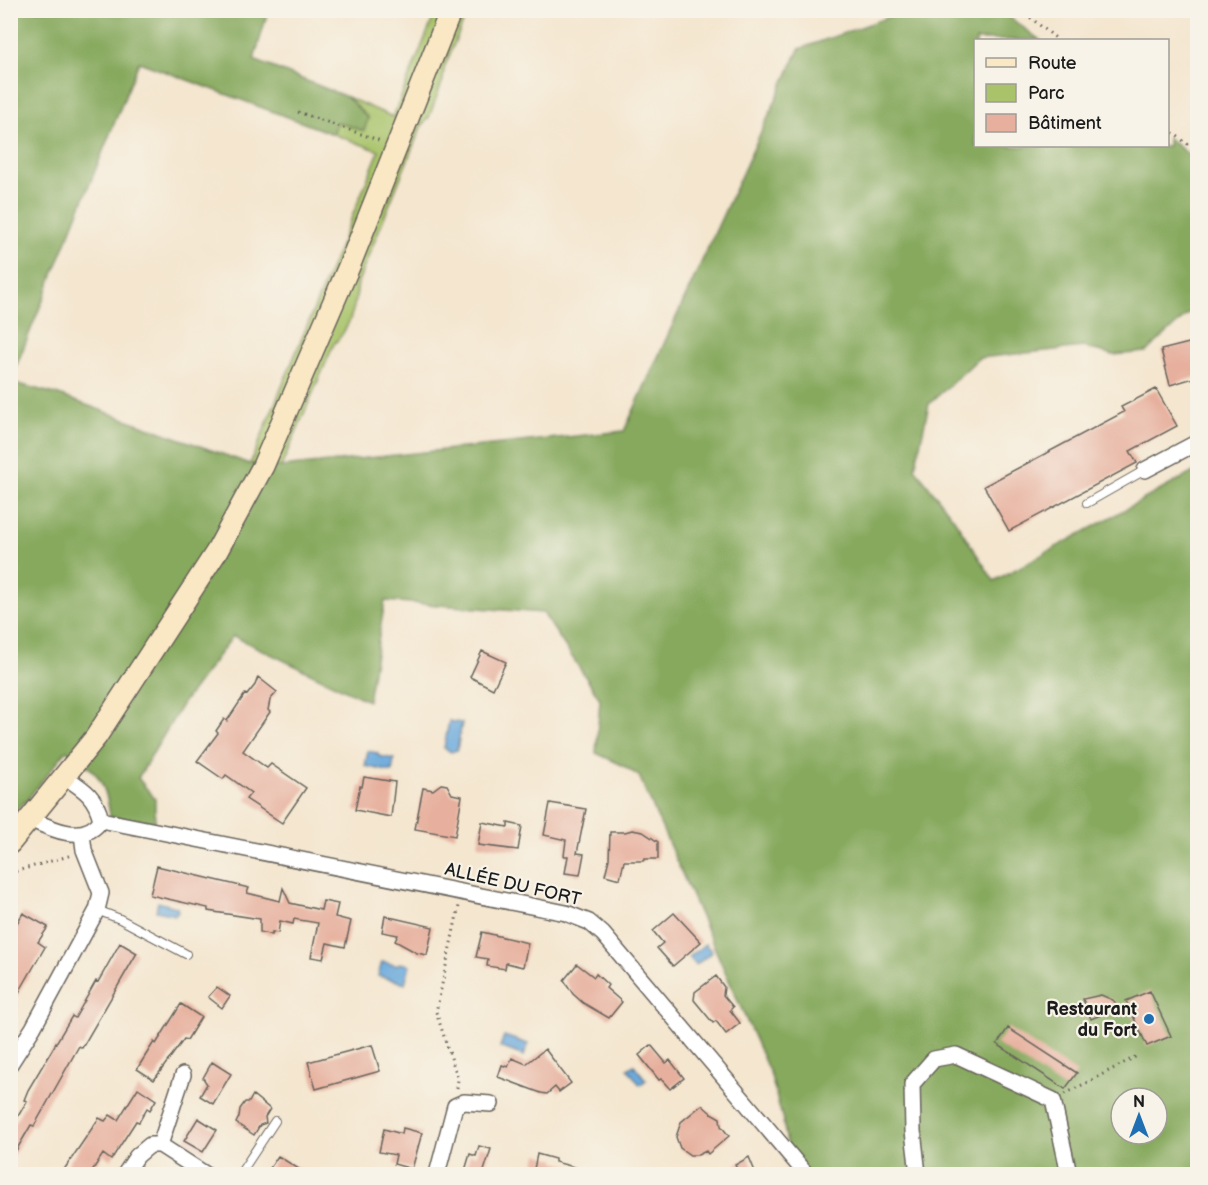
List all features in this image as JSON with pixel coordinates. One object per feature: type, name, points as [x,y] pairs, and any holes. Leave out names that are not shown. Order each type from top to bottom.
[{"type":"main road","points":[[10,843],[96,737],[217,551],[263,466],[311,358],[451,10]]},
{"type":"street","points":[[1145,470],[1197,442]]},
{"type":"street","points":[[30,819],[65,832],[82,834],[97,827],[101,820],[98,806],[84,789],[65,777]]},
{"type":"street","name":"ALLÉE DU FORT","points":[[101,820],[566,913],[589,922],[610,943],[806,1174]]},
{"type":"street","points":[[10,1064],[33,1028],[97,910],[101,893],[84,850],[82,834]]},
{"type":"street","points":[[918,1174],[913,1131],[912,1084],[934,1059],[956,1055],[1053,1100],[1069,1174]]},
{"type":"street","points":[[160,1145],[183,1075]]},
{"type":"street","points":[[437,1174],[455,1106],[464,1102],[490,1104]]},
{"type":"street","points":[[125,1174],[137,1156],[150,1145],[160,1145],[205,1174]]},
{"type":"lane","points":[[1088,502],[1145,470]]},
{"type":"lane","points":[[97,910],[120,919],[186,954]]},
{"type":"lane","points":[[240,1174],[275,1121]]},
{"type":"path","points":[[1020,10],[1057,39]]},
{"type":"path","points":[[298,112],[397,146]]},
{"type":"path","points":[[1169,131],[1197,152]]},
{"type":"path","points":[[10,873],[84,850]]},
{"type":"path","points":[[455,1106],[458,1079],[436,1012],[462,892]]},
{"type":"path","points":[[1053,1100],[1139,1054]]},
{"type":"green space","points":[[11,10],[268,11],[254,60],[347,97],[368,118],[364,131],[337,122],[333,134],[139,62],[11,379]]},
{"type":"green space","points":[[436,11],[468,11],[444,68],[443,80],[429,117],[421,127],[358,282],[354,308],[348,324],[334,344],[281,467],[250,464],[379,151],[333,134],[337,122],[364,130],[368,118],[347,97],[393,117]]},
{"type":"green space","points":[[895,11],[1001,11],[1039,39],[974,39],[974,147],[1169,147],[1169,139],[1197,161],[1197,306],[1146,352],[1113,355],[1083,347],[979,358],[929,404],[915,468],[954,519],[994,581],[1197,470],[1197,1174],[792,1174],[783,1121],[771,1076],[639,776],[596,753],[600,699],[543,613],[385,601],[368,701],[233,636],[183,703],[138,778],[155,799],[155,822],[110,817],[106,794],[98,777],[86,764],[67,750],[27,800],[11,814],[11,382],[59,395],[250,464],[281,467],[624,431],[799,49],[894,15]]},
{"type":"water","points":[[449,721],[462,723],[457,750],[451,752],[444,748]]},
{"type":"water","points":[[368,751],[394,759],[392,772],[365,766]]},
{"type":"water","points":[[158,902],[177,907],[178,912],[175,915],[156,911]]},
{"type":"water","points":[[705,944],[712,952],[696,965],[689,957]]},
{"type":"water","points":[[382,962],[410,965],[405,983],[378,976]]},
{"type":"water","points":[[504,1036],[528,1044],[524,1056],[500,1047]]},
{"type":"water","points":[[634,1065],[646,1080],[640,1085],[628,1069]]},
{"type":"building","points":[[1197,341],[1197,377],[1170,385],[1161,350]]},
{"type":"building","points":[[1156,389],[1177,426],[1130,451],[1137,463],[1009,531],[984,486],[1124,412],[1121,407]]},
{"type":"building","points":[[482,651],[506,662],[493,689],[470,677]]},
{"type":"building","points":[[258,677],[277,692],[270,700],[268,710],[270,712],[243,751],[267,768],[271,764],[306,788],[282,823],[246,799],[251,793],[226,775],[223,779],[197,761],[218,733],[216,731],[224,719],[227,721],[245,694],[247,695],[255,685]]},
{"type":"building","points":[[364,777],[395,782],[391,817],[355,810]]},
{"type":"building","points":[[441,784],[447,785],[452,794],[462,796],[455,836],[415,829],[423,788],[433,790]]},
{"type":"building","points":[[550,803],[586,809],[577,853],[584,854],[580,875],[565,873],[568,856],[564,856],[566,840],[544,835]]},
{"type":"building","points":[[482,822],[508,827],[508,823],[522,826],[518,850],[478,845]]},
{"type":"building","points":[[632,830],[643,832],[658,842],[658,859],[624,861],[620,879],[605,875],[609,859],[610,832]]},
{"type":"building","points":[[157,866],[249,888],[247,893],[280,901],[283,888],[290,903],[321,910],[323,901],[338,904],[335,917],[351,921],[345,947],[327,943],[323,959],[311,957],[318,923],[294,919],[293,924],[280,921],[278,933],[272,932],[272,935],[260,932],[260,919],[208,911],[208,908],[150,895]]},
{"type":"building","points":[[23,913],[48,927],[38,942],[45,947],[10,1008],[10,926],[14,928]]},
{"type":"building","points":[[674,913],[701,942],[673,966],[657,948],[663,943],[653,931]]},
{"type":"building","points":[[385,916],[433,927],[427,955],[417,953],[395,941],[398,935],[382,932]]},
{"type":"building","points":[[482,932],[528,943],[523,967],[506,963],[505,969],[487,966],[488,959],[476,957]]},
{"type":"building","points":[[120,943],[137,953],[82,1048],[79,1046],[34,1126],[31,1125],[10,1161],[10,1130],[27,1101],[24,1100],[28,1090],[72,1016],[75,1018],[96,981],[98,982]]},
{"type":"building","points":[[577,964],[594,977],[596,974],[608,985],[606,988],[622,1002],[609,1018],[583,1003],[573,994],[564,980]]},
{"type":"building","points":[[716,976],[724,987],[723,995],[733,1007],[730,1010],[740,1023],[726,1034],[716,1021],[713,1023],[694,1000],[695,992]]},
{"type":"building","points":[[217,987],[230,996],[222,1008],[208,997]]},
{"type":"building","name":"Restaurant du Fort","points":[[1150,991],[1171,1036],[1147,1046],[1126,1001]]},
{"type":"building","points":[[1101,995],[1113,1000],[1119,1007],[1091,1019],[1083,999]]},
{"type":"building","points":[[181,1004],[201,1017],[187,1040],[184,1039],[154,1080],[137,1069]]},
{"type":"building","points":[[1008,1028],[1077,1073],[1065,1089],[997,1044]]},
{"type":"building","points":[[372,1045],[380,1071],[316,1089],[308,1062]]},
{"type":"building","points":[[651,1045],[666,1063],[670,1060],[684,1078],[670,1089],[661,1079],[659,1080],[639,1055]]},
{"type":"building","points":[[545,1049],[571,1083],[559,1092],[555,1087],[547,1094],[541,1093],[498,1077],[502,1065],[508,1067],[512,1058],[526,1064]]},
{"type":"building","points":[[212,1062],[231,1074],[213,1104],[200,1096],[207,1084],[203,1078]]},
{"type":"building","points":[[138,1088],[156,1100],[150,1110],[147,1108],[139,1122],[136,1121],[111,1160],[103,1154],[90,1174],[61,1174],[99,1118],[105,1121],[110,1115],[118,1120]]},
{"type":"building","points":[[253,1095],[270,1109],[265,1117],[266,1123],[260,1125],[254,1135],[236,1123],[240,1109],[245,1102],[249,1102]]},
{"type":"building","points":[[702,1105],[720,1118],[721,1126],[729,1136],[708,1154],[706,1151],[698,1155],[690,1155],[680,1148],[676,1137],[681,1122]]},
{"type":"building","points":[[198,1118],[217,1130],[203,1152],[184,1141]]},
{"type":"building","points":[[403,1128],[422,1133],[412,1169],[394,1164],[396,1155],[379,1152],[384,1129],[402,1134]]},
{"type":"building","points":[[479,1146],[491,1149],[483,1174],[464,1174],[470,1154],[476,1156]]},
{"type":"building","points":[[537,1154],[555,1159],[555,1162],[586,1170],[586,1174],[533,1174]]},
{"type":"building","points":[[278,1156],[307,1174],[266,1174]]},
{"type":"building","points":[[749,1157],[756,1174],[740,1174],[735,1165]]},
{"type":"place","name":"Restaurant du Fort","points":[[1149,1019]]}]
